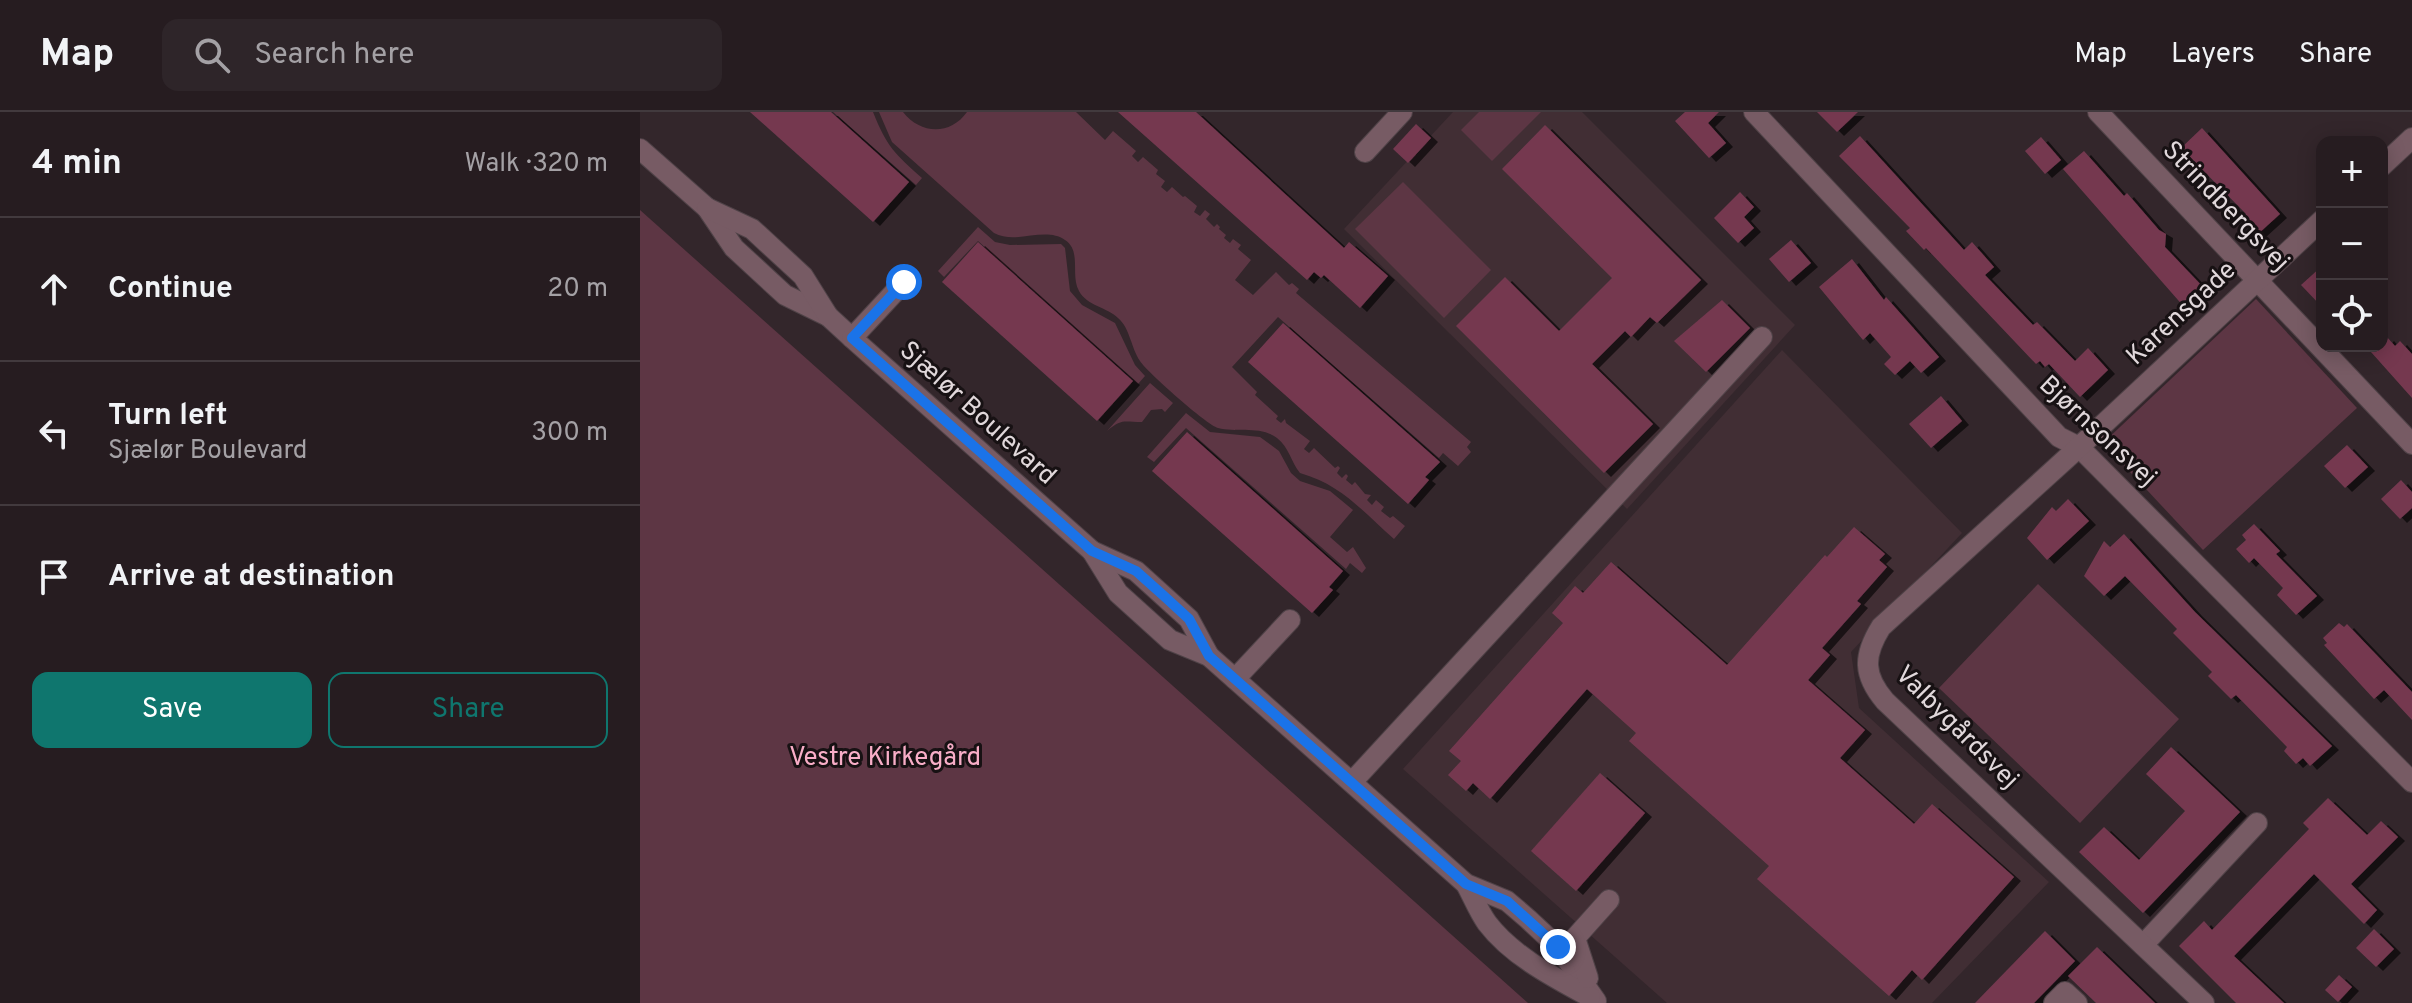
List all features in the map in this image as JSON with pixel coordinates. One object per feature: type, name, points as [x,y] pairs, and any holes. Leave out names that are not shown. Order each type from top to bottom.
[{"type":"street","points":[[1365,152],[1402,112]]},
{"type":"street","name":"Bjørnsonsvej","points":[[1754,112],[2059,437],[2079,447],[2412,782]]},
{"type":"street","name":"Strindbergsvej","points":[[2098,112],[2412,444]]},
{"type":"street","points":[[2388,160],[2412,138]]},
{"type":"street","name":"Sjælør Boulevard","points":[[640,149],[707,208],[752,229],[803,276],[828,316],[1092,551],[1118,593],[1170,640],[1209,656],[1466,884],[1507,901],[1528,919],[1558,947],[1598,1002]]},
{"type":"street","name":"Karensgade","points":[[2079,447],[2316,225]]},
{"type":"street","points":[[852,338],[904,282]]},
{"type":"street","points":[[1352,782],[1762,337]]},
{"type":"street","name":"Valbygårdsvej","points":[[2079,447],[1881,627],[1870,645],[1867,666],[1874,687],[1885,701],[2204,1003]]},
{"type":"street","name":"Sjælør Boulevard","points":[[1092,551],[1136,571],[1164,596],[1189,619],[1209,656]]},
{"type":"street","points":[[1235,679],[1290,620]]},
{"type":"street","points":[[2143,945],[2257,823]]},
{"type":"street","name":"Sjælør Boulevard","points":[[1466,884],[1488,924],[1536,968],[1598,1002]]},
{"type":"street","points":[[1598,1002],[1575,938],[1609,900]]},
{"type":"street","points":[[2054,1003],[2065,992],[2077,1003]]},
{"type":"shaded area","points":[[1453,112],[1582,112],[1795,325],[1627,509],[1344,229]]},
{"type":"shaded area","points":[[1782,350],[1962,533],[1851,652],[1859,708],[2049,882],[1932,1003],[1667,1003],[1403,769]]},
{"type":"green space","points":[[833,112],[873,112],[893,149],[922,178],[916,185]]},
{"type":"green space","points":[[879,112],[903,112],[918,125],[935,129],[952,125],[967,112],[1076,112],[1105,140],[1113,131],[1136,151],[1132,156],[1138,162],[1143,157],[1158,170],[1156,174],[1165,181],[1161,187],[1167,192],[1172,187],[1185,196],[1197,206],[1194,212],[1200,216],[1205,210],[1210,214],[1206,219],[1214,227],[1217,224],[1220,227],[1226,235],[1224,238],[1230,243],[1233,239],[1241,245],[1238,249],[1251,260],[1235,280],[1253,295],[1276,272],[1289,285],[1292,283],[1299,289],[1296,293],[1471,442],[1467,447],[1471,452],[1458,466],[1443,453],[1439,458],[1278,317],[1232,367],[1278,416],[1276,419],[1281,423],[1285,419],[1310,441],[1304,449],[1309,453],[1314,448],[1335,468],[1338,466],[1337,473],[1342,478],[1346,474],[1346,480],[1352,485],[1355,482],[1365,494],[1371,495],[1367,500],[1372,505],[1376,500],[1384,507],[1381,511],[1405,526],[1394,539],[1340,492],[1300,473],[1277,438],[1256,430],[1218,428],[1190,408],[1140,361],[1122,322],[1079,291],[1075,278],[1075,257],[1065,240],[1049,235],[1012,237],[994,233],[892,142]]},
{"type":"green space","points":[[1479,112],[1541,112],[1492,161],[1461,130]]},
{"type":"green space","points":[[1403,182],[1491,270],[1444,318],[1355,229]]},
{"type":"green space","name":"Vestre Kirkegård","points":[[640,210],[1528,1003],[640,1003]]},
{"type":"green space","points":[[978,227],[995,242],[1010,245],[1061,244],[1065,248],[1070,291],[1082,305],[1115,323],[1135,365],[1145,376],[1138,384],[978,241],[944,277],[938,271]]},
{"type":"green space","points":[[2256,299],[2357,408],[2203,550],[2103,443]]},
{"type":"green space","points":[[1150,383],[1173,403],[1165,412],[1162,409],[1151,410],[1142,422],[1120,422],[1107,431]]},
{"type":"green space","points":[[1186,413],[1210,432],[1260,437],[1279,451],[1291,473],[1300,481],[1330,491],[1353,510],[1330,537],[1347,552],[1353,547],[1366,568],[1362,573],[1350,563],[1346,569],[1186,428],[1154,462],[1147,457]]},
{"type":"green space","points":[[2038,584],[2179,719],[2080,823],[1939,688]]},
{"type":"building","points":[[750,112],[831,112],[909,182],[873,222]]},
{"type":"building","points":[[1118,112],[1196,112],[1344,248],[1349,242],[1388,276],[1360,308],[1324,275],[1321,278],[1314,272],[1307,280]]},
{"type":"building","points":[[1685,112],[1719,112],[1708,123],[1726,143],[1709,158],[1675,121]]},
{"type":"building","points":[[1817,112],[1858,112],[1837,132]]},
{"type":"building","points":[[1416,124],[1431,138],[1408,163],[1393,149]]},
{"type":"building","points":[[1545,125],[1701,280],[1657,323],[1650,317],[1631,337],[1625,331],[1592,364],[1653,424],[1604,473],[1456,326],[1505,277],[1559,331],[1612,278],[1502,169]]},
{"type":"building","points":[[2202,128],[2280,214],[2258,234],[2243,217],[2246,214],[2181,148]]},
{"type":"building","points":[[1860,136],[1964,250],[1972,242],[1994,267],[1985,275],[2033,325],[2037,322],[2075,361],[2088,348],[2108,370],[2080,397],[2049,364],[2045,367],[2040,361],[2036,364],[1926,248],[1924,250],[1906,231],[1910,228],[1839,156]]},
{"type":"building","points":[[2041,137],[2061,160],[2045,174],[2025,151]]},
{"type":"building","points":[[2084,151],[2124,196],[2127,193],[2166,234],[2165,247],[2205,289],[2185,308],[2063,169]]},
{"type":"building","points":[[1740,192],[1754,207],[1744,217],[1754,228],[1738,243],[1714,218]]},
{"type":"building","points":[[1791,240],[1811,263],[1789,282],[1769,259]]},
{"type":"building","points":[[978,242],[1133,381],[1097,421],[942,282]]},
{"type":"building","points":[[1852,259],[1884,300],[1886,297],[1939,357],[1921,373],[1910,361],[1895,375],[1884,364],[1891,357],[1870,333],[1863,340],[1819,287]]},
{"type":"building","points":[[2316,271],[2316,301],[2301,285]]},
{"type":"building","points":[[1722,300],[1750,328],[1706,372],[1674,341]]},
{"type":"building","points":[[1283,323],[1440,462],[1425,477],[1429,480],[1408,504],[1248,362]]},
{"type":"building","points":[[2388,338],[2395,346],[2400,341],[2412,354],[2412,398],[2371,352],[2388,352]]},
{"type":"building","points":[[1941,396],[1962,421],[1931,448],[1909,424]]},
{"type":"building","points":[[1187,432],[1343,571],[1329,587],[1333,590],[1312,613],[1152,471]]},
{"type":"building","points":[[2347,445],[2368,467],[2345,488],[2324,466]]},
{"type":"building","points":[[2401,480],[2412,492],[2412,508],[2400,519],[2381,499]]},
{"type":"building","points":[[2068,499],[2089,521],[2047,560],[2027,538],[2052,507],[2056,511]]},
{"type":"building","points":[[2254,524],[2280,551],[2276,554],[2317,596],[2296,615],[2277,595],[2283,588],[2254,558],[2249,563],[2236,549],[2246,540],[2242,535]]},
{"type":"building","points":[[1854,527],[1885,554],[1879,560],[1887,567],[1857,601],[1861,604],[1822,648],[1830,655],[1808,680],[1865,730],[1840,758],[1914,824],[1932,804],[2014,877],[1922,980],[1912,970],[1889,996],[1757,879],[1769,866],[1629,741],[1636,733],[1587,689],[1490,799],[1473,783],[1466,791],[1448,775],[1461,761],[1449,751],[1563,623],[1552,613],[1575,586],[1583,593],[1611,562],[1727,665]]},
{"type":"building","points":[[2124,534],[2195,612],[2332,746],[2310,766],[2303,758],[2296,764],[2284,751],[2287,747],[2236,695],[2231,699],[2208,676],[2212,672],[2173,633],[2177,629],[2125,576],[2104,596],[2084,576],[2104,541],[2110,547]]},
{"type":"building","points":[[2339,623],[2344,627],[2347,624],[2412,692],[2412,720],[2384,690],[2374,699],[2324,645],[2327,643],[2323,638]]},
{"type":"building","points":[[2171,747],[2240,812],[2143,913],[2079,852],[2104,827],[2139,860],[2185,811],[2146,774]]},
{"type":"building","points":[[1600,773],[1645,813],[1576,891],[1531,851]]},
{"type":"building","points":[[2328,798],[2367,835],[2381,821],[2398,837],[2351,884],[2377,910],[2364,924],[2314,874],[2234,956],[2284,1003],[2236,1003],[2179,946],[2204,921],[2212,930],[2309,829],[2303,823]]},
{"type":"building","points":[[2374,929],[2394,949],[2376,967],[2356,948]]},
{"type":"building","points":[[2045,931],[2075,961],[2034,1003],[1975,1003]]},
{"type":"building","points":[[2097,947],[2155,1003],[2096,1003],[2068,976]]},
{"type":"building","points":[[2339,975],[2352,987],[2338,1002],[2325,990]]},
{"type":"route","points":[[904,282],[852,338],[1092,551],[1136,571],[1189,619],[1209,656],[1466,884],[1507,901],[1558,947]]}]
